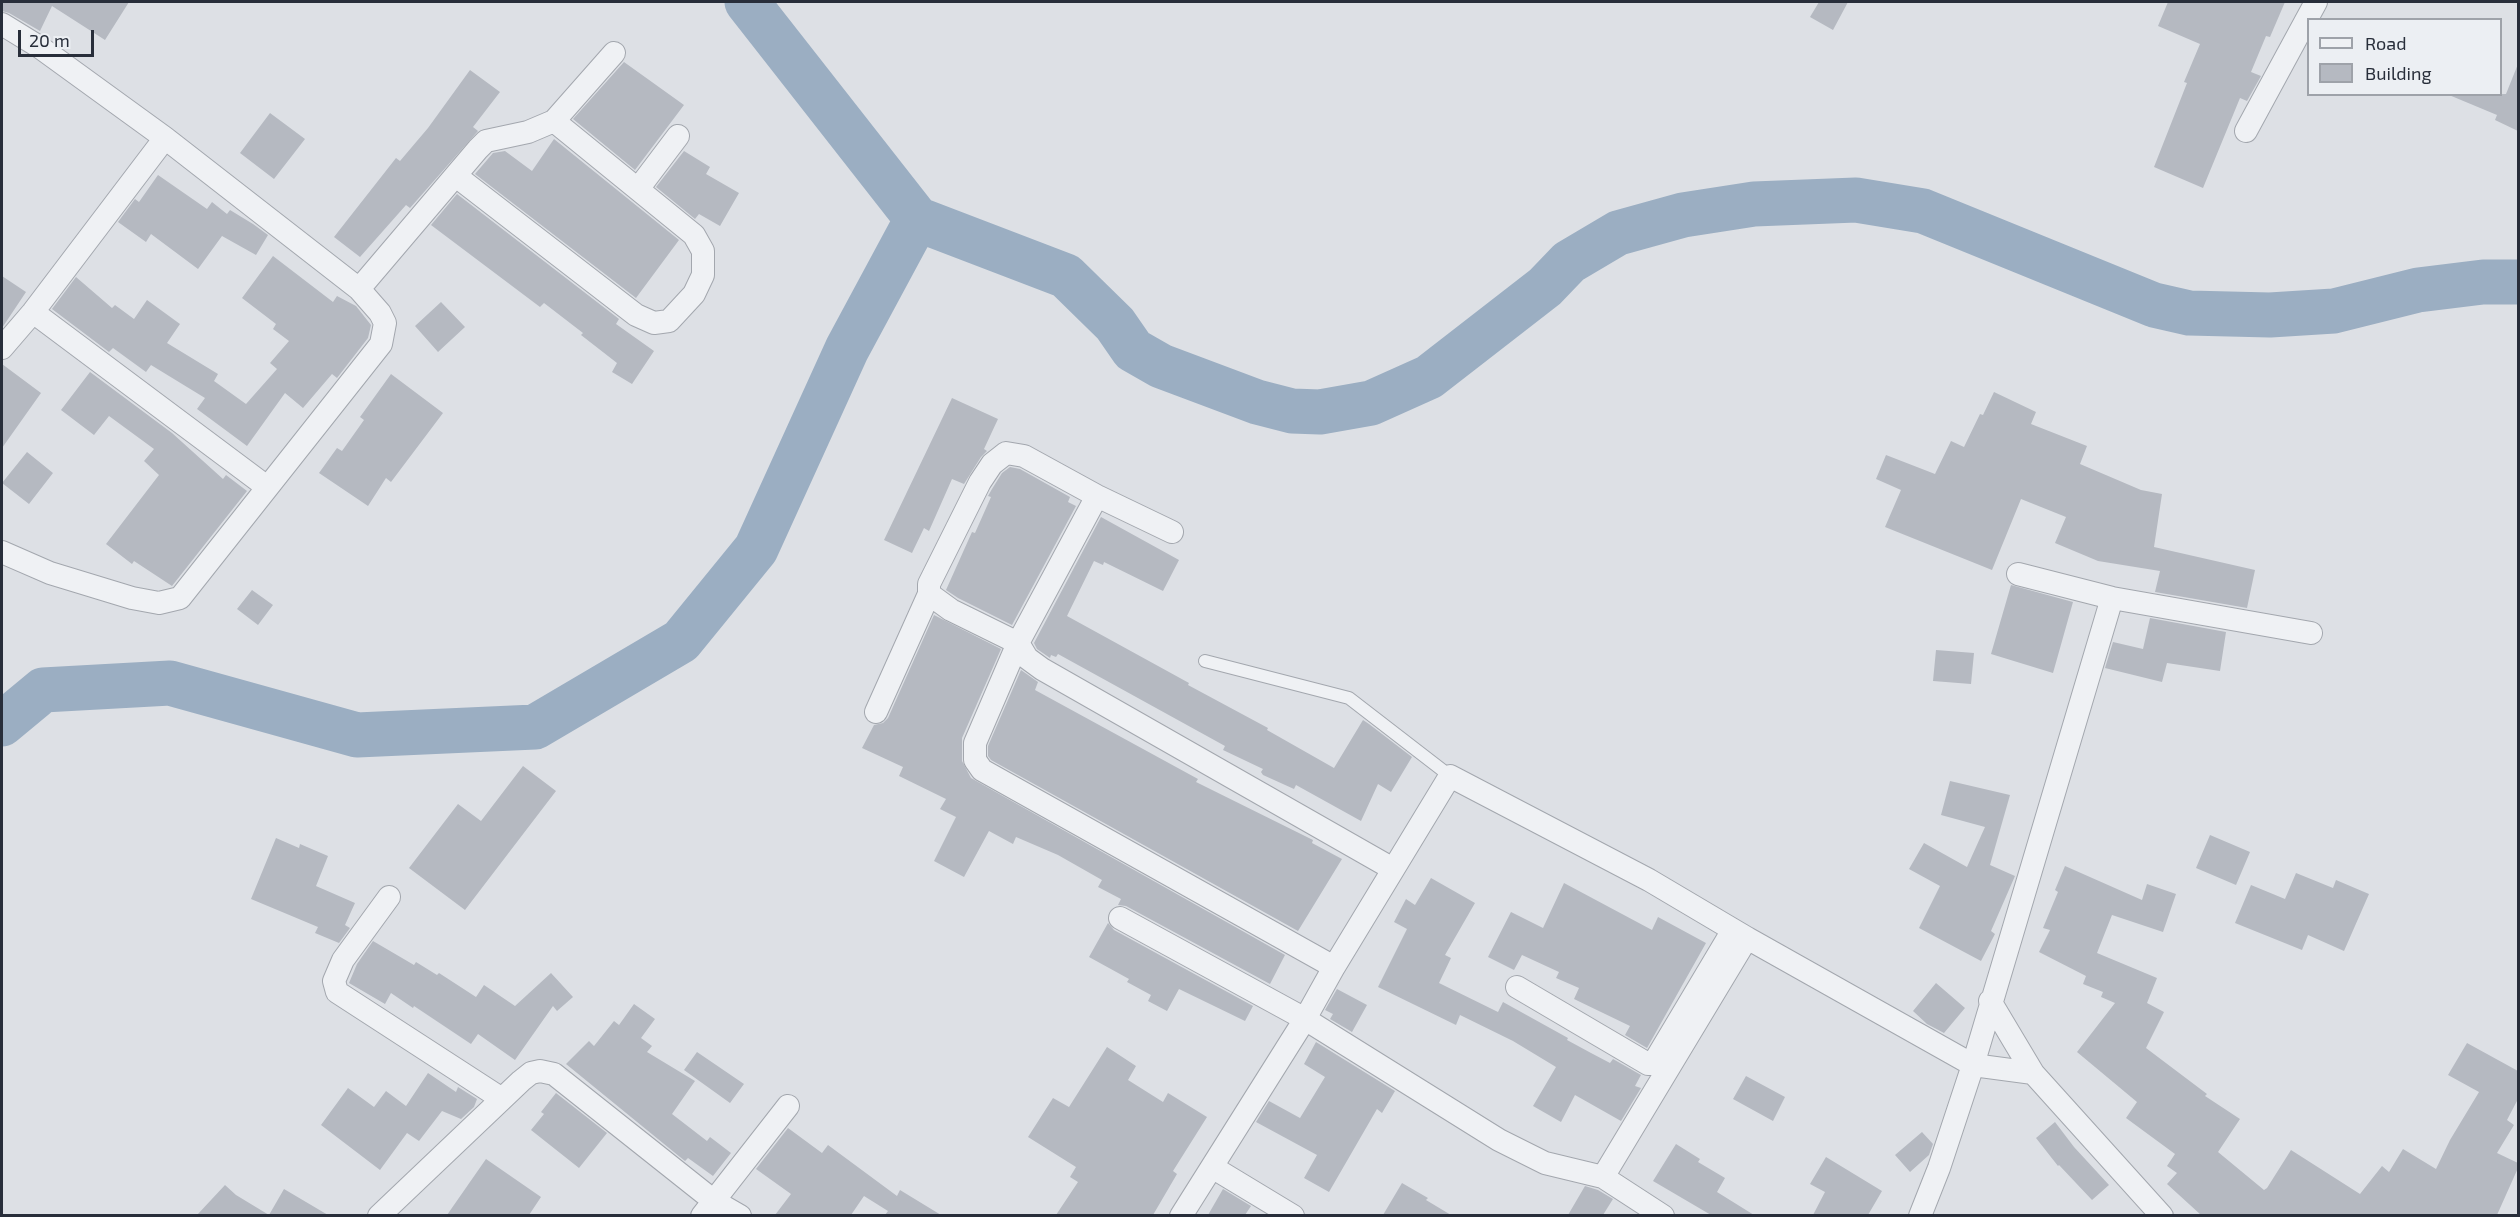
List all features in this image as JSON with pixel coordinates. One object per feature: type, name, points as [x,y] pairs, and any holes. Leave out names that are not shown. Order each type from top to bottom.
[{"type":"street","points":[[2307,18],[2316,2]]},
{"type":"street","points":[[2246,131],[2307,19]]},
{"type":"street","points":[[2,24],[41,48],[165,138],[360,289],[380,313],[385,323],[381,344],[180,598],[159,603],[122,595],[50,573],[2,552]]},
{"type":"street","points":[[360,289],[486,141],[528,132],[554,121],[614,53]]},
{"type":"street","points":[[456,176],[636,315],[654,323],[669,321],[694,294],[703,275],[703,251],[694,235],[554,121]]},
{"type":"street","points":[[638,189],[678,136]]},
{"type":"street","points":[[2,348],[33,312],[165,138]]},
{"type":"street","points":[[33,312],[267,487]]},
{"type":"street","points":[[876,712],[929,594],[929,584],[980,482],[992,464],[1006,453],[1024,456],[1097,496],[1172,532]]},
{"type":"street","points":[[1097,496],[1018,643],[975,743],[975,760],[982,770],[1334,967]]},
{"type":"street","points":[[2018,574],[2112,598],[2311,633]]},
{"type":"street","points":[[929,594],[951,610],[1018,643],[1027,658],[1042,669],[1393,869]]},
{"type":"street","points":[[1920,1215],[1939,1168],[1973,1065],[1990,1001],[2112,598]]},
{"type":"street","points":[[1181,1215],[1305,1018],[1450,776],[1649,880],[1973,1065],[2033,1073]]},
{"type":"street","points":[[389,897],[343,960],[334,981],[337,992],[502,1099]]},
{"type":"street","points":[[1120,918],[1305,1018],[1499,1140],[1545,1163],[1603,1177],[1663,1215]]},
{"type":"street","points":[[1517,987],[1648,1064],[1653,1064],[1740,934]]},
{"type":"street","points":[[1603,1177],[1740,934]]},
{"type":"street","points":[[1990,1001],[2033,1073],[2162,1215]]},
{"type":"street","points":[[379,1215],[531,1073],[540,1071],[554,1074],[708,1208],[740,1215]]},
{"type":"street","points":[[708,1208],[788,1106]]},
{"type":"street","points":[[1212,1167],[1293,1215]]},
{"type":"lane","points":[[1205,661],[1349,698],[1450,776]]},
{"type":"building","points":[[2,2],[129,2],[105,40],[52,6],[40,31],[2,11]]},
{"type":"building","points":[[1819,2],[1848,2],[1833,30],[1810,17]]},
{"type":"building","points":[[2168,2],[2285,2],[2270,37],[2266,36],[2251,72],[2261,76],[2247,101],[2240,98],[2203,188],[2154,167],[2200,44],[2158,26]]},
{"type":"building","points":[[624,62],[684,105],[635,170],[573,119]]},
{"type":"building","points":[[2518,64],[2518,131],[2495,120],[2497,115],[2451,96],[2502,96],[2506,94]]},
{"type":"building","points":[[470,70],[500,92],[473,127],[478,131],[410,208],[406,205],[360,257],[334,237],[396,158],[400,161],[428,128]]},
{"type":"building","points":[[270,113],[305,139],[274,179],[240,153]]},
{"type":"building","points":[[554,139],[679,240],[636,298],[475,174],[493,153],[505,151],[532,171]]},
{"type":"building","points":[[684,151],[710,167],[706,174],[739,193],[720,226],[699,214],[695,219],[656,187]]},
{"type":"building","points":[[158,175],[207,209],[212,202],[227,214],[230,210],[268,235],[256,255],[222,236],[198,269],[151,234],[146,242],[118,222],[135,199],[139,202]]},
{"type":"building","points":[[457,194],[619,319],[616,324],[654,351],[632,384],[612,372],[617,363],[581,335],[583,333],[544,303],[540,307],[431,225]]},
{"type":"building","points":[[273,256],[333,302],[337,296],[356,306],[371,325],[368,338],[337,378],[332,374],[303,408],[285,393],[247,446],[197,409],[205,398],[151,365],[146,372],[113,348],[109,352],[52,309],[76,277],[112,308],[115,305],[134,319],[147,300],[180,324],[167,343],[218,374],[214,381],[246,404],[277,369],[270,363],[289,341],[273,329],[276,324],[242,298]]},
{"type":"building","points":[[2,276],[26,292],[2,328]]},
{"type":"building","points":[[441,302],[465,327],[438,352],[415,326]]},
{"type":"building","points":[[2,364],[41,393],[2,448]]},
{"type":"building","points":[[90,372],[172,433],[223,479],[226,475],[247,491],[172,586],[134,561],[132,564],[106,544],[159,475],[144,461],[154,449],[109,416],[94,435],[61,410]]},
{"type":"building","points":[[391,374],[443,413],[391,482],[386,478],[368,506],[319,473],[337,448],[342,451],[364,420],[360,417]]},
{"type":"building","points":[[1994,392],[2036,412],[2031,424],[2087,446],[2080,464],[2141,490],[2162,494],[2154,547],[2255,570],[2247,608],[2155,592],[2160,571],[2098,561],[2055,543],[2066,517],[2021,499],[1992,570],[1885,527],[1901,490],[1876,479],[1886,455],[1935,474],[1951,441],[1964,447]]},
{"type":"building","points":[[952,398],[998,419],[984,449],[987,451],[964,484],[952,479],[929,531],[924,528],[912,553],[884,540]]},
{"type":"building","points":[[27,452],[53,473],[29,504],[2,483]]},
{"type":"building","points":[[1010,467],[1020,469],[1070,497],[1068,502],[1076,506],[1012,625],[946,590],[972,532],[975,533],[991,497],[988,496],[1002,473]]},
{"type":"building","points":[[1101,517],[1179,560],[1163,591],[1104,562],[1103,565],[1094,561],[1067,616],[1189,683],[1188,685],[1268,728],[1267,730],[1334,768],[1363,720],[1369,724],[1412,757],[1391,792],[1378,784],[1361,821],[1296,785],[1294,789],[1263,775],[1261,772],[1263,769],[1223,750],[1225,746],[1058,654],[1056,657],[1051,655],[1050,658],[1037,649],[1034,643]]},
{"type":"building","points":[[2011,585],[2073,602],[2053,673],[1991,654]]},
{"type":"building","points":[[252,590],[273,605],[258,625],[237,609]]},
{"type":"building","points":[[934,615],[1001,649],[962,738],[962,761],[971,778],[1285,955],[1270,984],[1126,906],[1118,905],[1121,899],[1098,887],[1102,880],[1058,855],[1016,837],[1013,844],[989,831],[964,877],[934,861],[956,817],[940,809],[946,799],[899,776],[903,767],[862,748],[874,725],[883,723],[888,718]]},
{"type":"building","points":[[2150,618],[2226,632],[2220,671],[2167,663],[2162,682],[2105,668],[2113,642],[2143,649]]},
{"type":"building","points":[[1936,650],[1974,653],[1971,684],[1933,681]]},
{"type":"building","points":[[1021,670],[1038,682],[1035,690],[1198,779],[1196,782],[1313,840],[1312,843],[1342,859],[1298,931],[991,760],[988,756],[988,746]]},
{"type":"building","points":[[523,766],[556,791],[465,910],[409,868],[458,804],[481,821]]},
{"type":"building","points":[[1950,781],[2010,795],[1990,865],[2015,876],[1991,931],[1995,934],[1981,961],[1919,928],[1940,886],[1909,869],[1924,843],[1967,867],[1985,827],[1941,815]]},
{"type":"building","points":[[2210,835],[2250,852],[2236,885],[2196,868]]},
{"type":"building","points":[[276,838],[299,848],[300,844],[328,856],[316,886],[355,903],[345,925],[350,928],[339,943],[315,933],[318,927],[251,899]]},
{"type":"building","points":[[2065,866],[2142,900],[2147,884],[2176,894],[2163,932],[2112,915],[2097,953],[2157,978],[2147,1003],[2164,1012],[2146,1048],[2207,1094],[2205,1096],[2240,1119],[2218,1152],[2264,1190],[2291,1150],[2360,1194],[2382,1166],[2389,1172],[2403,1149],[2436,1169],[2450,1140],[2479,1092],[2448,1075],[2467,1043],[2518,1071],[2518,1099],[2507,1120],[2514,1125],[2497,1153],[2518,1163],[2518,1168],[2497,1215],[2201,1215],[2167,1184],[2177,1173],[2167,1166],[2175,1154],[2126,1118],[2137,1102],[2077,1052],[2115,1003],[2101,997],[2103,992],[2083,984],[2086,976],[2039,952],[2050,930],[2043,928],[2058,892],[2055,890]]},
{"type":"building","points":[[2296,873],[2333,888],[2336,880],[2369,894],[2344,951],[2308,935],[2302,950],[2235,923],[2251,885],[2285,899]]},
{"type":"building","points":[[1431,878],[1475,903],[1445,955],[1451,958],[1439,983],[1498,1012],[1503,1002],[1591,1053],[1610,1063],[1613,1059],[1641,1075],[1635,1086],[1641,1088],[1621,1121],[1575,1095],[1561,1122],[1533,1106],[1556,1067],[1513,1041],[1460,1015],[1456,1025],[1378,987],[1407,929],[1394,922],[1406,899],[1415,905]]},
{"type":"building","points":[[1564,883],[1652,930],[1658,917],[1706,943],[1647,1048],[1625,1035],[1630,1026],[1574,999],[1579,988],[1556,978],[1559,972],[1522,955],[1514,970],[1488,957],[1511,912],[1543,928]]},
{"type":"building","points":[[1108,923],[1114,930],[1253,1006],[1245,1021],[1179,989],[1167,1011],[1148,1001],[1151,995],[1127,982],[1129,979],[1089,957]]},
{"type":"building","points":[[373,941],[414,965],[416,962],[437,975],[439,973],[476,997],[484,985],[515,1006],[551,973],[573,997],[557,1011],[553,1006],[515,1060],[478,1034],[471,1044],[391,993],[385,1004],[349,983],[357,964]]},
{"type":"building","points":[[1936,983],[1965,1008],[1944,1033],[1927,1024],[1913,1011]]},
{"type":"building","points":[[1337,989],[1367,1005],[1352,1032],[1330,1019],[1333,1014],[1325,1010]]},
{"type":"building","points":[[634,1004],[655,1019],[641,1038],[652,1046],[647,1052],[695,1081],[672,1114],[707,1141],[710,1137],[731,1153],[713,1176],[688,1158],[685,1161],[566,1064],[589,1041],[594,1046],[614,1021],[619,1025]]},
{"type":"building","points":[[1316,1042],[1395,1091],[1382,1113],[1377,1109],[1329,1192],[1304,1178],[1317,1155],[1256,1122],[1269,1101],[1300,1118],[1325,1077],[1304,1064]]},
{"type":"building","points":[[1107,1047],[1136,1066],[1128,1080],[1163,1102],[1168,1093],[1207,1117],[1173,1171],[1177,1174],[1153,1215],[1056,1215],[1078,1182],[1070,1177],[1076,1167],[1028,1137],[1053,1098],[1069,1107]]},
{"type":"building","points":[[697,1052],[744,1084],[730,1103],[684,1070]]},
{"type":"building","points":[[428,1073],[456,1092],[458,1087],[477,1099],[474,1107],[461,1119],[442,1111],[419,1141],[407,1133],[380,1170],[321,1125],[348,1088],[374,1107],[386,1091],[406,1106]]},
{"type":"building","points":[[1746,1076],[1785,1097],[1773,1121],[1733,1099]]},
{"type":"building","points":[[556,1093],[607,1133],[579,1168],[531,1130],[544,1114],[541,1112]]},
{"type":"building","points":[[2055,1122],[2074,1147],[2109,1185],[2092,1200],[2058,1166],[2036,1138]]},
{"type":"building","points":[[788,1128],[822,1153],[828,1145],[897,1196],[900,1190],[941,1215],[885,1215],[888,1211],[864,1196],[851,1215],[775,1215],[791,1194],[756,1169]]},
{"type":"building","points":[[1922,1132],[1933,1144],[1929,1155],[1910,1172],[1895,1155]]},
{"type":"building","points":[[1676,1144],[1700,1159],[1698,1162],[1725,1178],[1717,1192],[1754,1215],[1711,1215],[1653,1181]]},
{"type":"building","points":[[1826,1157],[1882,1191],[1868,1215],[1813,1215],[1825,1192],[1810,1184]]},
{"type":"building","points":[[486,1159],[541,1197],[529,1215],[447,1215]]},
{"type":"building","points":[[1402,1183],[1428,1198],[1426,1200],[1451,1215],[1383,1215]]},
{"type":"building","points":[[225,1185],[236,1195],[269,1215],[197,1215]]},
{"type":"building","points":[[1585,1186],[1598,1190],[1613,1199],[1603,1215],[1568,1215]]},
{"type":"building","points":[[284,1189],[328,1215],[269,1215]]},
{"type":"building","points":[[1223,1189],[1251,1206],[1245,1215],[1208,1215]]},
{"type":"waterway","points":[[747,2],[917,219],[1066,276],[1115,324],[1133,350],[1161,366],[1257,402],[1292,411],[1320,412],[1371,403],[1429,377],[1545,287],[1569,262],[1618,233],[1683,215],[1754,204],[1856,200],[1923,211],[2154,305],[2189,313],[2270,315],[2334,311],[2418,290],[2483,282],[2518,282]]},
{"type":"waterway","points":[[2,724],[43,690],[170,683],[357,735],[535,727],[681,641],[756,549],[847,349],[917,219]]}]
